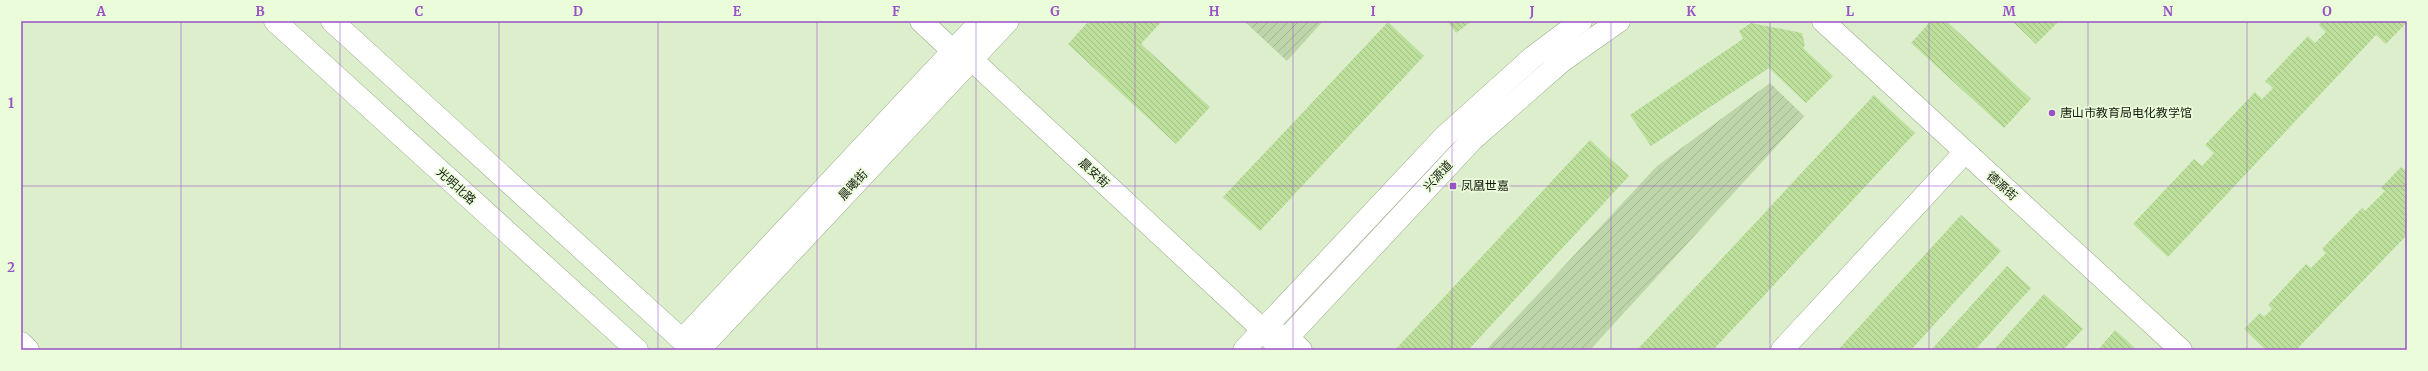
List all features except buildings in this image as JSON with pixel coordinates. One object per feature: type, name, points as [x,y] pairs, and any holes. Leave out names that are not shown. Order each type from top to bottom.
[{"type":"street","name":"光明北路","points":[[275,21],[637,350]]},
{"type":"street","points":[[332,21],[691,347]]},
{"type":"street","name":"晨安街","points":[[921,21],[962,54],[1263,330],[1285,347]]},
{"type":"street","name":"晨曦街","points":[[962,54],[981,21]]},
{"type":"street","name":"晨曦街","points":[[691,347],[962,54],[1008,21]]},
{"type":"street","name":"兴源道","points":[[1244,350],[1444,137],[1533,57],[1581,21]]},
{"type":"street","name":"兴源道","points":[[1285,347],[1473,139],[1562,61],[1619,21]]},
{"type":"street","name":"德源街","points":[[1823,21],[2181,350]]},
{"type":"street","points":[[1782,350],[1970,157]]},
{"type":"street","points":[[1802,350],[1970,157]]},
{"type":"street","points":[[21,343],[28,350]]},
{"type":"green space","points":[[1244,21],[1323,21],[1287,61]]},
{"type":"green space","points":[[1770,83],[1804,116],[1590,350],[1487,349],[1657,166]]},
{"type":"place","name":"唐山市教育局电化教学馆","points":[[2052,113]]},
{"type":"place","name":"凤凰世嘉","points":[[1453,186]]}]
